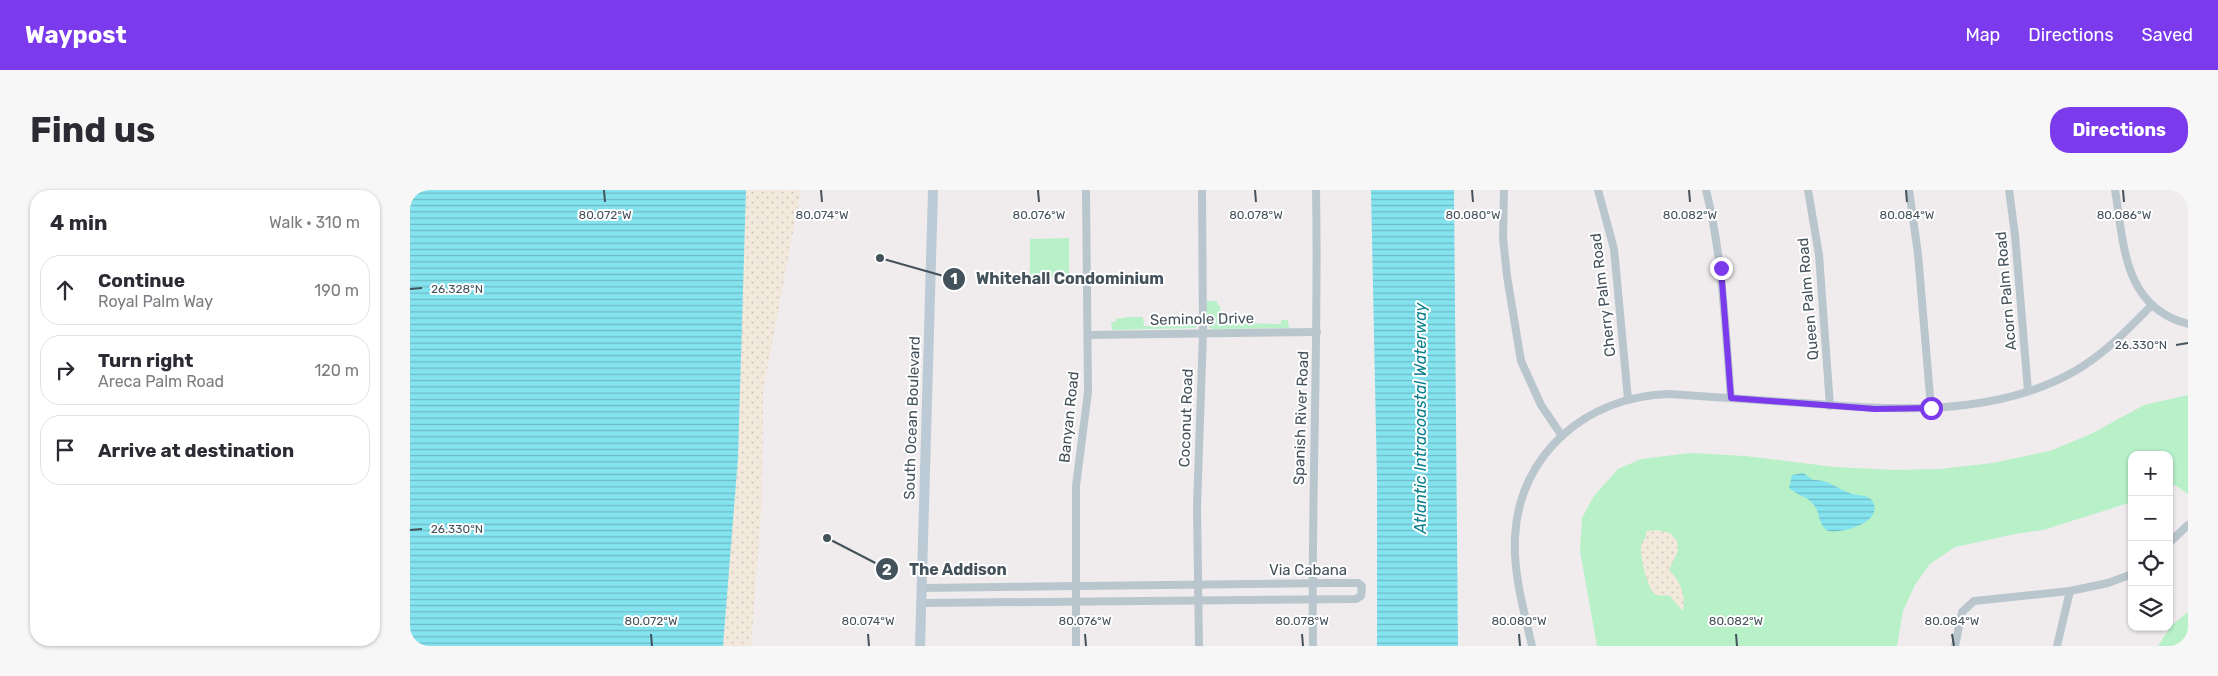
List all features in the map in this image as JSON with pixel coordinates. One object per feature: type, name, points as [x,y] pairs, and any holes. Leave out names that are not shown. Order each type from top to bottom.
[{"type":"main road","name":"South Ocean Boulevard","points":[[920,646],[933,190]]},
{"type":"street","name":"Banyan Road","points":[[1076,646],[1076,486],[1087,409],[1086,190]]},
{"type":"street","name":"Coconut Road","points":[[1199,646],[1197,507],[1203,333],[1202,190]]},
{"type":"street","name":"Spanish River Road","points":[[1313,646],[1312,583],[1317,332],[1316,190]]},
{"type":"street","points":[[1504,190],[1503,238],[1508,286],[1521,361],[1541,405],[1562,436]]},
{"type":"street","name":"Cherry Palm Road","points":[[1598,190],[1616,258],[1628,399]]},
{"type":"street","points":[[1706,190],[1721,268],[1731,398]]},
{"type":"street","name":"Queen Palm Road","points":[[1808,190],[1819,255],[1830,406]]},
{"type":"street","points":[[1909,190],[1916,238],[1931,408]]},
{"type":"street","name":"Acorn Palm Road","points":[[2009,190],[2015,235],[2028,391]]},
{"type":"street","points":[[2115,190],[2127,265],[2140,290],[2152,305],[2171,318],[2188,324]]},
{"type":"street","points":[[1532,646],[1516,568],[1514,536],[1516,520],[1525,489],[1544,455],[1562,436],[1585,417],[1614,403],[1628,399],[1669,394],[1884,409],[1931,408],[1972,403],[2028,391],[2073,372],[2114,343],[2152,305]]},
{"type":"street","name":"Seminole Drive","points":[[1088,335],[1317,332]]},
{"type":"street","points":[[2171,541],[2188,525]]},
{"type":"street","points":[[1955,646],[1962,612],[1974,601],[2070,591],[2108,584],[2128,576]]},
{"type":"street","name":"Via Cabana","points":[[922,588],[1358,583],[1361,584],[1363,590],[1361,596],[1356,599],[922,603]]},
{"type":"street","points":[[2057,646],[2070,591]]},
{"type":"green space","points":[[1069,238],[1069,278],[1030,279],[1030,239]]},
{"type":"green space","points":[[1207,301],[1217,301],[1220,306],[1222,323],[1281,324],[1281,320],[1288,320],[1289,328],[1211,329],[1206,323],[1205,303]]},
{"type":"green space","points":[[1143,317],[1144,326],[1185,325],[1185,318],[1197,318],[1197,326],[1195,328],[1112,330],[1111,322],[1116,322],[1116,319]]},
{"type":"green space","points":[[2188,395],[2188,494],[2175,485],[2173,486],[2173,451],[2128,451],[2128,503],[2043,530],[1955,547],[1930,564],[1915,585],[1903,611],[1897,646],[1597,646],[1580,551],[1582,518],[1594,496],[1618,469],[1641,459],[1690,453],[1745,456],[1835,467],[1894,470],[1940,469],[1993,463],[2050,451],[2091,434],[2144,405]]},
{"type":"green space","points":[[2188,612],[2188,646],[2158,646],[2168,631],[2173,631],[2173,624]]},
{"type":"sand","points":[[645,190],[801,190],[763,391],[762,502],[751,646],[581,646]]},
{"type":"sand","points":[[1656,530],[1670,533],[1677,541],[1678,551],[1669,570],[1677,579],[1682,589],[1683,611],[1670,596],[1655,594],[1647,579],[1641,556],[1641,546],[1646,531]]},
{"type":"water","points":[[410,190],[746,190],[738,458],[723,646],[410,646]]},
{"type":"water","name":"Atlantic Intracoastal Waterway","points":[[1371,190],[1454,190],[1458,646],[1377,646],[1377,480]]},
{"type":"water","points":[[1803,473],[1813,480],[1824,481],[1852,494],[1871,499],[1874,509],[1872,516],[1859,526],[1851,529],[1828,531],[1822,525],[1813,504],[1789,488],[1792,475]]},
{"type":"place","name":"Whitehall Condominium","points":[[880,258]]},
{"type":"place","name":"The Addison","points":[[827,538]]},
{"type":"route","points":[[1721,268],[1731,398],[1875,409],[1931,408]]}]
